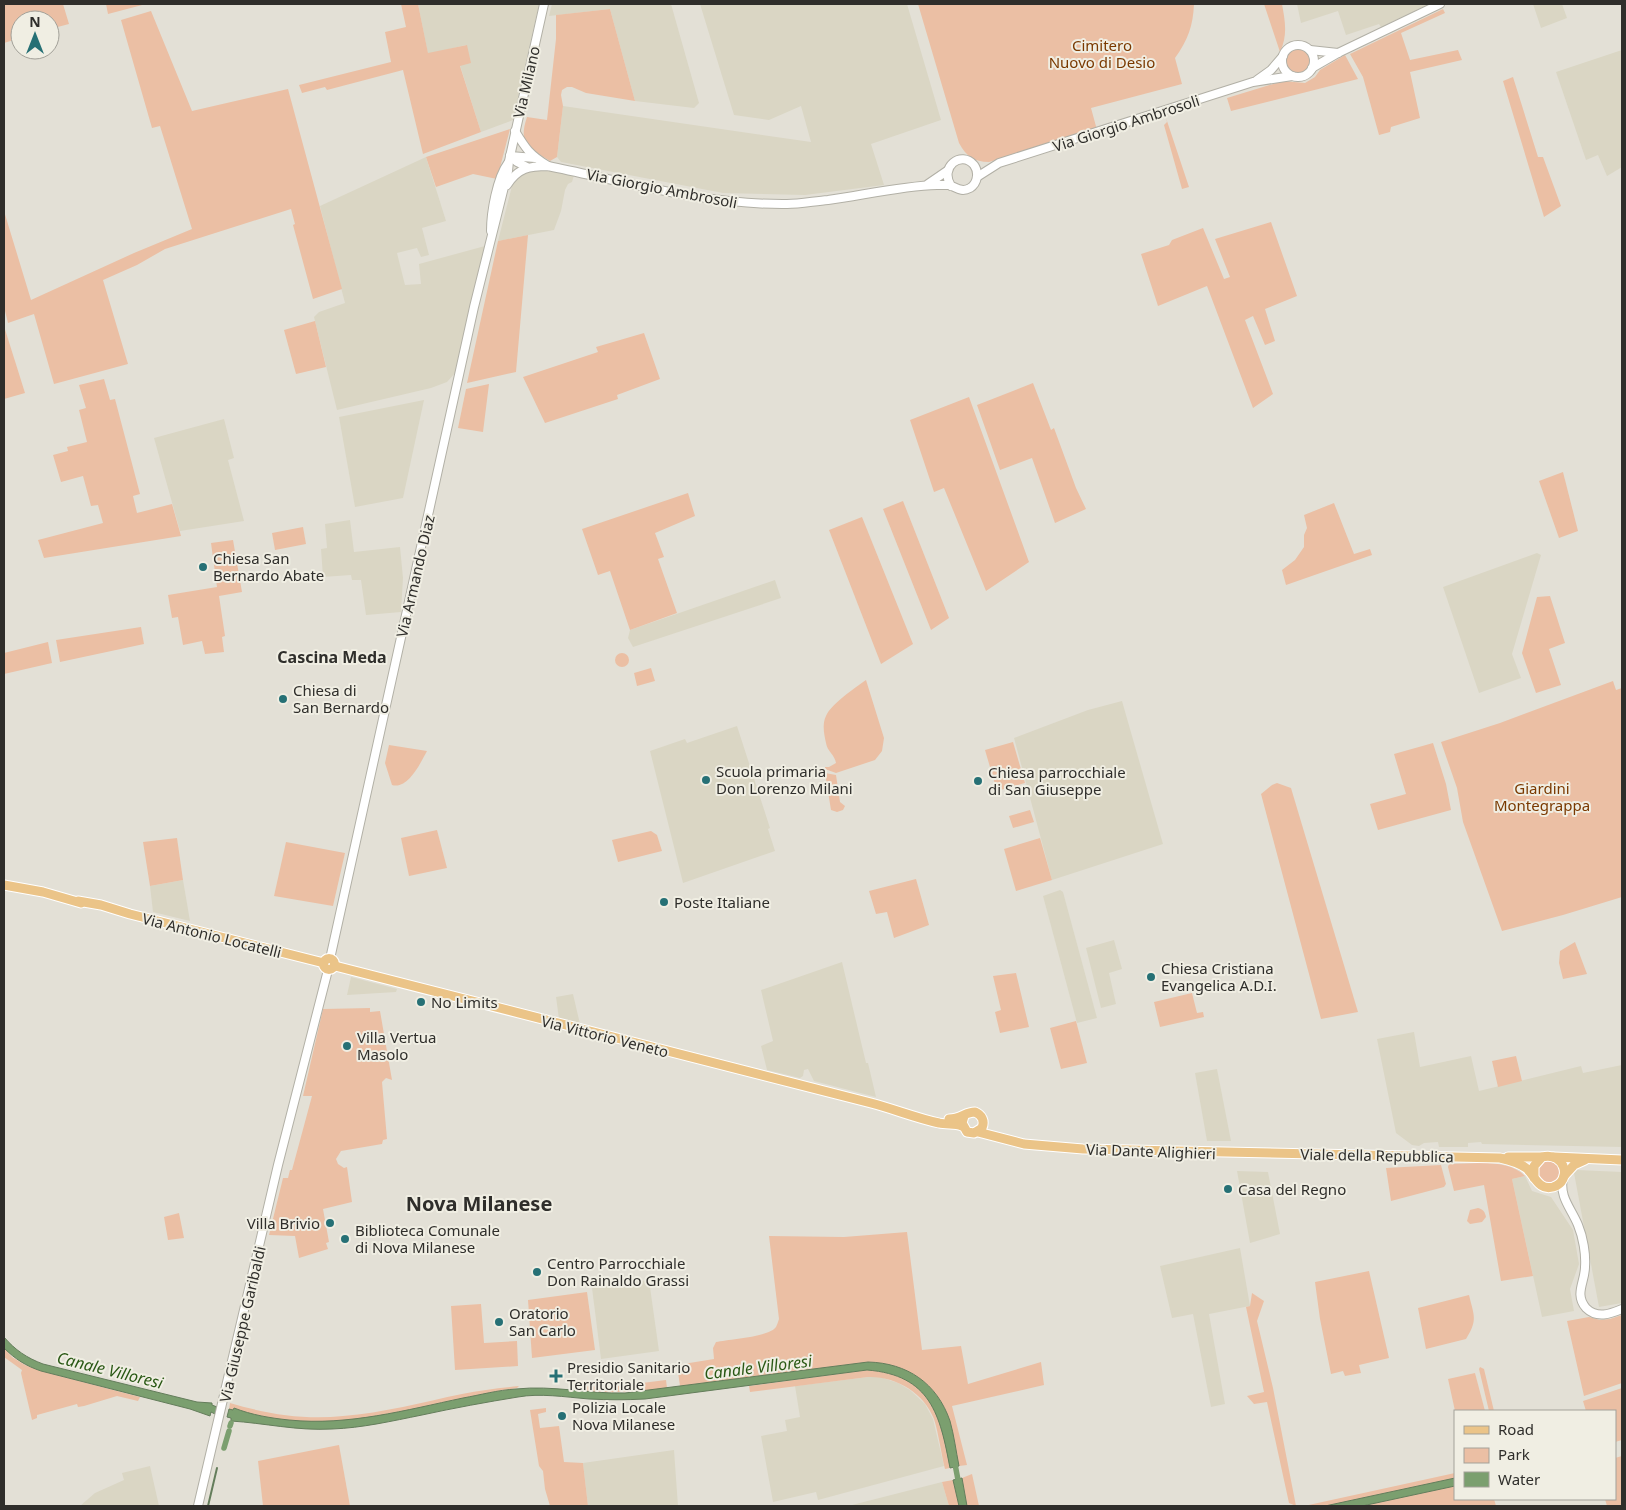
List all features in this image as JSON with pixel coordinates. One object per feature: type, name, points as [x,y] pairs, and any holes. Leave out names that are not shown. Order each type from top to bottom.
[{"type":"main road","name":"Via Milano","points":[[494,221],[504,191],[515,130],[544,4]]},
{"type":"main road","points":[[1338,53],[1310,50],[1296,45],[1287,49],[1283,56],[1284,68],[1292,76],[1306,75],[1312,68],[1338,53],[1440,4]]},
{"type":"main road","points":[[1310,50],[1314,59],[1312,68]]},
{"type":"main road","name":"Via Giorgio Ambrosoli","points":[[1254,82],[1271,70],[1283,56]]},
{"type":"main road","name":"Via Giorgio Ambrosoli","points":[[977,177],[999,164],[1254,82],[1292,76]]},
{"type":"main road","name":"Via Giorgio Ambrosoli","points":[[515,130],[526,149],[548,166]]},
{"type":"main road","name":"Via Giorgio Ambrosoli","points":[[509,159],[536,158]]},
{"type":"main road","name":"Via Milano","points":[[494,221],[502,171],[509,159]]},
{"type":"main road","points":[[504,191],[511,179],[527,167],[509,159]]},
{"type":"main road","points":[[959,160],[972,163],[977,177],[973,186],[959,190],[951,186],[946,176],[951,164],[959,160]]},
{"type":"main road","name":"Via Giorgio Ambrosoli","points":[[972,163],[999,164]]},
{"type":"main road","name":"Via Giorgio Ambrosoli","points":[[527,167],[548,166],[709,200],[750,203],[789,204],[925,186],[951,186]]},
{"type":"main road","name":"Via Giorgio Ambrosoli","points":[[925,186],[947,171]]},
{"type":"main road","name":"Via Armando Diaz","points":[[329,965],[494,221]]},
{"type":"main road","name":"Via Antonio Locatelli","points":[[4,879],[78,901],[101,905],[329,965]]},
{"type":"main road","name":"Via Antonio Locatelli","points":[[4,885],[44,892]]},
{"type":"main road","name":"Via Giuseppe Garibaldi","points":[[198,1506],[276,1174],[329,965]]},
{"type":"main road","name":"Via Vittorio Veneto","points":[[329,965],[875,1104],[942,1119],[964,1116]]},
{"type":"main road","name":"Via Vittorio Veneto","points":[[875,1104],[940,1123],[962,1126]]},
{"type":"main road","points":[[969,1112],[978,1113],[982,1117],[981,1128],[967,1132],[962,1126],[964,1116],[969,1112]]},
{"type":"main road","name":"Via Dante Alighieri","points":[[981,1128],[1014,1141],[1082,1149],[1260,1153]]},
{"type":"main road","name":"Viale della Repubblica","points":[[1260,1153],[1493,1158],[1542,1157]]},
{"type":"main road","points":[[1564,1200],[1539,1184],[1534,1178],[1534,1166],[1542,1157],[1622,1160]]},
{"type":"main road","points":[[1554,1157],[1563,1165],[1564,1177],[1562,1188],[1564,1200],[1578,1224],[1582,1240],[1586,1268],[1580,1290],[1583,1302],[1589,1310],[1599,1314],[1609,1314],[1622,1309]]},
{"type":"main road","name":"Viale della Repubblica","points":[[1493,1158],[1506,1159],[1520,1164],[1534,1178]]},
{"type":"main road","points":[[1546,1187],[1557,1185],[1576,1164],[1590,1160]]},
{"type":"shaded area","points":[[418,4],[539,4],[513,120],[481,132],[460,65],[466,45],[428,54]]},
{"type":"shaded area","points":[[552,4],[671,4],[699,103],[694,108],[635,101],[610,9],[549,16]]},
{"type":"shaded area","points":[[700,4],[907,4],[941,120],[871,144],[884,185],[805,195],[723,193],[561,162],[557,157],[563,106],[811,142],[801,106],[769,120],[734,115]]},
{"type":"shaded area","points":[[1297,4],[1429,4],[1381,27],[1379,24],[1346,35],[1338,11],[1301,23]]},
{"type":"shaded area","points":[[1533,4],[1562,4],[1567,18],[1541,28]]},
{"type":"shaded area","points":[[1622,50],[1622,167],[1607,176],[1598,155],[1586,160],[1556,72]]},
{"type":"shaded area","points":[[426,157],[446,221],[422,228],[429,255],[421,257],[417,248],[397,253],[405,285],[421,284],[419,264],[485,246],[455,373],[447,382],[431,388],[337,410],[314,317],[319,312],[345,303],[320,206]]},
{"type":"shaded area","points":[[531,170],[547,170],[574,175],[572,182],[568,184],[565,190],[561,211],[554,230],[498,241],[513,182],[523,173]]},
{"type":"shaded area","points":[[424,400],[403,498],[355,507],[339,417]]},
{"type":"shaded area","points":[[224,419],[234,458],[228,460],[244,521],[180,531],[154,438]]},
{"type":"shaded area","points":[[350,520],[354,552],[400,547],[403,578],[401,612],[366,615],[361,580],[352,580],[351,575],[323,577],[321,549],[327,548],[325,524]]},
{"type":"shaded area","points":[[1537,553],[1541,555],[1512,654],[1521,678],[1479,693],[1443,587]]},
{"type":"shaded area","points":[[775,580],[781,598],[633,647],[628,638],[630,630]]},
{"type":"shaded area","points":[[1122,701],[1163,844],[1052,880],[1014,738],[1088,710]]},
{"type":"shaded area","name":"Scuola primaria Don Lorenzo Milani","points":[[737,726],[770,828],[768,829],[775,851],[683,883],[650,751],[685,739],[687,743]]},
{"type":"shaded area","points":[[183,880],[190,921],[153,912],[150,886]]},
{"type":"shaded area","points":[[1060,890],[1063,892],[1097,1018],[1077,1023],[1043,896]]},
{"type":"shaded area","points":[[1114,940],[1122,969],[1109,973],[1116,1004],[1101,1008],[1086,948]]},
{"type":"shaded area","points":[[842,962],[876,1097],[814,1081],[808,1069],[804,1070],[803,1076],[800,1078],[767,1070],[761,1046],[773,1041],[761,990]]},
{"type":"shaded area","points":[[351,977],[397,989],[396,992],[347,995]]},
{"type":"shaded area","points":[[573,994],[580,1024],[559,1019],[556,997]]},
{"type":"shaded area","points":[[1414,1032],[1420,1067],[1471,1056],[1479,1091],[1581,1066],[1583,1073],[1622,1065],[1622,1147],[1482,1144],[1481,1142],[1468,1143],[1468,1147],[1439,1147],[1438,1142],[1424,1143],[1419,1146],[1412,1145],[1396,1133],[1377,1039]]},
{"type":"shaded area","points":[[1217,1069],[1231,1141],[1207,1141],[1195,1073]]},
{"type":"shaded area","points":[[1577,1170],[1622,1172],[1622,1303],[1599,1307],[1574,1173]]},
{"type":"shaded area","points":[[1237,1171],[1268,1172],[1280,1234],[1250,1243]]},
{"type":"shaded area","points":[[1525,1176],[1532,1191],[1551,1197],[1573,1230],[1579,1264],[1570,1289],[1574,1311],[1542,1317],[1512,1179]]},
{"type":"shaded area","points":[[1240,1248],[1250,1306],[1209,1314],[1225,1404],[1211,1407],[1193,1314],[1172,1318],[1160,1266]]},
{"type":"shaded area","points":[[649,1280],[659,1351],[601,1359],[592,1288]]},
{"type":"shaded area","points":[[877,1376],[898,1383],[910,1390],[925,1404],[933,1419],[944,1466],[818,1500],[816,1492],[773,1502],[761,1436],[787,1431],[785,1420],[800,1417],[795,1386]]},
{"type":"shaded area","points":[[674,1450],[678,1506],[588,1506],[583,1463]]},
{"type":"shaded area","points":[[150,1466],[159,1506],[80,1506],[95,1493],[124,1480],[122,1473]]},
{"type":"shaded area","points":[[942,1482],[949,1506],[852,1505]]},
{"type":"green space","points":[[4,4],[63,4],[69,24],[60,26],[60,10],[10,10],[10,41],[4,43]]},
{"type":"green space","points":[[106,4],[146,4],[108,14]]},
{"type":"green space","points":[[401,4],[418,4],[428,53],[467,45],[471,63],[460,66],[481,132],[423,154],[403,70],[327,90],[325,87],[302,93],[299,85],[391,62],[385,32],[406,27]]},
{"type":"green space","name":"Cimitero Nuovo di Desio","points":[[918,4],[1194,4],[1189,33],[1175,58],[1182,84],[1091,108],[1097,130],[989,162],[979,161],[971,157],[959,143]]},
{"type":"green space","points":[[1264,4],[1282,4],[1285,34],[1280,52]]},
{"type":"green space","points":[[610,9],[635,101],[586,93],[572,87],[562,90],[563,106],[557,157],[550,161],[527,144],[524,133],[527,117],[547,120],[556,39],[556,15]]},
{"type":"green space","points":[[1443,9],[1445,13],[1401,33],[1410,60],[1458,50],[1462,60],[1410,72],[1420,118],[1391,127],[1390,132],[1379,135],[1363,77],[1350,54]]},
{"type":"green space","points":[[151,11],[192,111],[288,89],[342,289],[313,299],[293,225],[295,224],[291,209],[165,249],[137,265],[103,280],[128,364],[54,384],[34,314],[8,323],[4,307],[4,211],[31,300],[192,229],[160,126],[152,128],[121,20]]},
{"type":"green space","points":[[1298,49],[1307,52],[1310,61],[1307,70],[1298,73],[1289,70],[1286,61],[1289,52]]},
{"type":"green space","points":[[1345,55],[1358,79],[1231,111],[1227,98],[1283,81],[1305,83],[1315,77],[1320,70]]},
{"type":"green space","points":[[1513,77],[1538,157],[1543,157],[1561,206],[1544,217],[1503,81]]},
{"type":"green space","points":[[1166,118],[1189,187],[1182,189],[1164,125],[1167,122]]},
{"type":"green space","points":[[510,129],[497,179],[473,174],[436,187],[426,157]]},
{"type":"green space","points":[[1271,222],[1297,296],[1265,309],[1275,341],[1265,345],[1253,316],[1245,320],[1273,394],[1253,408],[1207,286],[1158,306],[1141,254],[1169,245],[1172,240],[1203,228],[1224,279],[1230,277],[1215,239]]},
{"type":"green space","points":[[528,235],[516,372],[467,383],[498,241]]},
{"type":"green space","points":[[315,321],[326,367],[296,374],[284,330]]},
{"type":"green space","points":[[4,326],[25,393],[4,399]]},
{"type":"green space","points":[[644,333],[660,379],[617,395],[618,399],[545,423],[523,377],[598,352],[596,347]]},
{"type":"green space","points":[[104,379],[110,400],[115,399],[140,494],[133,496],[137,513],[172,504],[181,536],[44,558],[38,540],[103,523],[98,505],[91,506],[83,476],[61,482],[53,455],[68,451],[67,447],[87,442],[79,410],[86,408],[79,385]]},
{"type":"green space","points":[[1033,383],[1051,430],[1054,428],[1076,488],[1086,509],[1055,523],[1032,458],[1000,470],[977,405]]},
{"type":"green space","points":[[489,384],[483,432],[458,428],[466,389]]},
{"type":"green space","points":[[969,397],[1029,562],[986,591],[944,488],[934,492],[910,420]]},
{"type":"green space","points":[[1563,472],[1578,531],[1559,538],[1539,481]]},
{"type":"green space","points":[[688,493],[695,516],[655,533],[664,557],[658,559],[677,613],[630,630],[610,571],[598,575],[582,529]]},
{"type":"green space","points":[[903,501],[949,618],[931,630],[883,509]]},
{"type":"green space","points":[[1334,503],[1354,554],[1370,549],[1372,555],[1286,585],[1282,570],[1295,560],[1304,547],[1304,535],[1307,528],[1304,515]]},
{"type":"green space","points":[[862,517],[913,644],[881,664],[829,530]]},
{"type":"green space","points":[[303,527],[306,544],[275,550],[272,533]]},
{"type":"green space","points":[[233,540],[242,592],[219,596],[225,636],[222,637],[224,652],[205,654],[202,641],[183,645],[178,617],[172,618],[168,595],[217,587],[211,543]]},
{"type":"green space","points":[[1550,596],[1565,643],[1549,649],[1561,685],[1536,693],[1522,653],[1537,597]]},
{"type":"green space","points":[[141,627],[144,644],[60,662],[56,640]]},
{"type":"green space","points":[[48,642],[52,663],[4,674],[4,653]]},
{"type":"green space","points":[[619,653],[625,653],[629,660],[625,667],[619,667],[615,663],[615,657]]},
{"type":"green space","points":[[651,668],[655,681],[637,686],[634,673]]},
{"type":"green space","points":[[866,680],[884,738],[882,751],[875,760],[836,773],[825,769],[825,767],[836,763],[825,740],[824,726],[826,716],[838,701]]},
{"type":"green space","name":"Giardini Montegrappa","points":[[1613,681],[1616,690],[1622,688],[1622,897],[1502,931],[1463,822],[1457,788],[1441,742],[1500,723]]},
{"type":"green space","points":[[1013,742],[1025,783],[997,791],[985,750]]},
{"type":"green space","points":[[1433,743],[1446,784],[1451,810],[1378,830],[1370,804],[1406,794],[1394,754]]},
{"type":"green space","points":[[389,745],[427,751],[409,779],[398,785],[392,785],[385,763]]},
{"type":"green space","points":[[825,773],[836,775],[840,802],[845,806],[843,810],[837,812],[831,810]]},
{"type":"green space","points":[[1277,783],[1291,788],[1358,1012],[1321,1019],[1261,794]]},
{"type":"green space","points":[[1030,810],[1034,822],[1013,828],[1009,816]]},
{"type":"green space","points":[[437,830],[447,868],[409,876],[401,838]]},
{"type":"green space","points":[[651,831],[657,835],[662,851],[618,862],[612,840]]},
{"type":"green space","points":[[177,838],[183,880],[150,886],[143,842]]},
{"type":"green space","points":[[1040,838],[1052,880],[1016,891],[1004,849]]},
{"type":"green space","points":[[286,842],[345,853],[333,906],[274,896]]},
{"type":"green space","points":[[916,879],[929,925],[894,938],[887,912],[876,914],[869,891]]},
{"type":"green space","points":[[1575,942],[1587,974],[1563,979],[1559,963],[1560,951]]},
{"type":"green space","points":[[1016,973],[1029,1027],[1000,1033],[995,1012],[1001,1010],[993,976]]},
{"type":"green space","points":[[1192,993],[1197,1013],[1203,1012],[1204,1017],[1160,1027],[1154,1002]]},
{"type":"green space","points":[[370,1008],[370,1012],[380,1011],[392,1080],[386,1078],[382,1082],[387,1139],[383,1140],[382,1144],[341,1151],[336,1159],[338,1164],[344,1168],[347,1167],[352,1202],[323,1209],[329,1242],[326,1243],[328,1249],[299,1258],[295,1236],[269,1235],[283,1178],[288,1178],[290,1170],[292,1170],[312,1096],[303,1096],[323,1009]]},
{"type":"green space","points":[[1076,1021],[1087,1063],[1061,1069],[1050,1028]]},
{"type":"green space","points":[[1516,1056],[1522,1081],[1498,1087],[1492,1061]]},
{"type":"green space","points":[[1549,1160],[1557,1164],[1561,1172],[1557,1180],[1549,1184],[1541,1180],[1537,1172],[1541,1164]]},
{"type":"green space","points":[[1449,1164],[1500,1164],[1518,1170],[1525,1176],[1512,1179],[1533,1276],[1501,1281],[1484,1185],[1454,1191],[1448,1167]]},
{"type":"green space","points":[[1441,1165],[1446,1184],[1444,1187],[1391,1201],[1386,1168]]},
{"type":"green space","points":[[1478,1208],[1484,1211],[1486,1217],[1482,1222],[1470,1224],[1467,1221],[1470,1210]]},
{"type":"green space","points":[[179,1213],[184,1238],[168,1240],[164,1217]]},
{"type":"green space","points":[[907,1232],[922,1350],[961,1346],[968,1384],[1041,1362],[1044,1385],[952,1406],[967,1465],[959,1466],[950,1421],[937,1396],[919,1378],[895,1366],[868,1362],[680,1386],[677,1365],[714,1359],[713,1348],[716,1342],[766,1333],[776,1327],[779,1319],[769,1236],[844,1237]]},
{"type":"green space","points":[[1369,1271],[1389,1358],[1359,1365],[1361,1373],[1345,1376],[1343,1371],[1331,1374],[1315,1282]]},
{"type":"green space","points":[[587,1292],[595,1350],[532,1358],[528,1300]]},
{"type":"green space","points":[[1252,1293],[1264,1301],[1257,1321],[1273,1388],[1296,1506],[1289,1503],[1267,1402],[1254,1404],[1247,1396],[1264,1392],[1246,1307],[1250,1306]]},
{"type":"green space","points":[[1469,1295],[1474,1322],[1466,1339],[1426,1349],[1418,1308]]},
{"type":"green space","points":[[481,1304],[484,1343],[517,1341],[518,1366],[455,1370],[451,1306]]},
{"type":"green space","points":[[1622,1315],[1622,1383],[1584,1396],[1567,1321],[1589,1317],[1600,1320],[1610,1319]]},
{"type":"green space","points":[[4,1348],[12,1357],[25,1365],[41,1371],[140,1397],[138,1401],[117,1396],[84,1406],[78,1407],[77,1404],[37,1415],[37,1418],[32,1420],[21,1373],[22,1370],[4,1357]]},
{"type":"green space","points":[[1480,1367],[1484,1369],[1494,1410],[1489,1410]]},
{"type":"green space","points":[[867,1370],[889,1373],[906,1380],[919,1389],[929,1401],[936,1415],[942,1431],[950,1468],[945,1469],[936,1425],[929,1410],[916,1394],[899,1383],[889,1379],[868,1377],[750,1392],[749,1386]]},
{"type":"green space","points":[[1475,1373],[1485,1410],[1455,1410],[1448,1379]]},
{"type":"green space","points":[[666,1380],[667,1388],[610,1392],[576,1390],[576,1386],[610,1387]]},
{"type":"green space","points":[[519,1386],[517,1388],[412,1410],[338,1421],[302,1422],[267,1418],[234,1408],[233,1410],[229,1409],[230,1403],[300,1417],[358,1415],[476,1391]]},
{"type":"green space","points":[[1622,1388],[1622,1440],[1616,1442],[1616,1410],[1586,1410],[1583,1401]]},
{"type":"green space","points":[[546,1408],[546,1412],[538,1414],[540,1428],[559,1426],[564,1462],[583,1463],[588,1506],[550,1506],[545,1489],[543,1471],[539,1466],[530,1410]]},
{"type":"green space","points":[[339,1445],[350,1506],[263,1506],[258,1461]]},
{"type":"green space","points":[[1622,1456],[1622,1506],[1607,1506],[1605,1500],[1616,1500],[1616,1458]]},
{"type":"green space","points":[[1454,1473],[1454,1478],[1325,1506],[1304,1506]]},
{"type":"green space","points":[[972,1474],[979,1506],[967,1506],[962,1478]]},
{"type":"green space","points":[[953,1480],[959,1506],[949,1506],[942,1482]]},
{"type":"green space","points":[[1454,1486],[1454,1500],[1494,1500],[1496,1506],[1362,1506]]},
{"type":"water","points":[[4,1337],[22,1353],[43,1364],[197,1402],[212,1403],[212,1405],[217,1407],[215,1414],[211,1412],[210,1416],[190,1409],[41,1371],[12,1356],[4,1348]]},
{"type":"water","points":[[868,1362],[882,1363],[908,1371],[929,1386],[937,1396],[950,1421],[959,1466],[950,1468],[942,1431],[936,1415],[929,1401],[919,1389],[906,1380],[889,1373],[867,1370],[645,1399],[603,1400],[535,1395],[470,1405],[377,1424],[343,1428],[293,1428],[231,1421],[231,1418],[227,1417],[229,1409],[233,1410],[234,1408],[282,1419],[333,1421],[377,1416],[509,1390],[543,1388],[625,1393]]},
{"type":"water","points":[[962,1478],[967,1506],[959,1506],[953,1480]]},
{"type":"water","points":[[1454,1478],[1454,1486],[1362,1506],[1325,1506]]},
{"type":"waterway","points":[[224,1448],[229,1431]]},
{"type":"waterway","name":"Canale Villoresi","points":[[954,1459],[959,1485]]},
{"type":"waterway","points":[[208,1506],[217,1468]]},
{"type":"place","name":"Chiesa San Bernardo Abate","points":[[203,567]]},
{"type":"place","name":"Chiesa di San Bernardo","points":[[283,699]]},
{"type":"place","name":"Scuola primaria Don Lorenzo Milani","points":[[706,780]]},
{"type":"place","name":"Chiesa parrocchiale di San Giuseppe","points":[[978,781]]},
{"type":"place","name":"Poste Italiane","points":[[664,902]]},
{"type":"place","name":"Chiesa Cristiana Evangelica A.D.I.","points":[[1151,977]]},
{"type":"place","name":"No Limits","points":[[421,1002]]},
{"type":"place","name":"Villa Vertua Masolo","points":[[347,1046]]},
{"type":"place","name":"Casa del Regno","points":[[1228,1189]]},
{"type":"place","name":"Villa Brivio","points":[[330,1223]]},
{"type":"place","name":"Biblioteca Comunale di Nova Milanese","points":[[345,1239]]},
{"type":"place","name":"Centro Parrocchiale Don Rainaldo Grassi","points":[[537,1272]]},
{"type":"place","name":"Oratorio San Carlo","points":[[499,1322]]},
{"type":"place","name":"Presidio Sanitario Territoriale","points":[[556,1376]]},
{"type":"place","name":"Polizia Locale Nova Milanese","points":[[562,1416]]},
{"type":"district","name":"Cascina Meda","points":[[332,657]]},
{"type":"district","name":"Nova Milanese","points":[[479,1203]]}]
